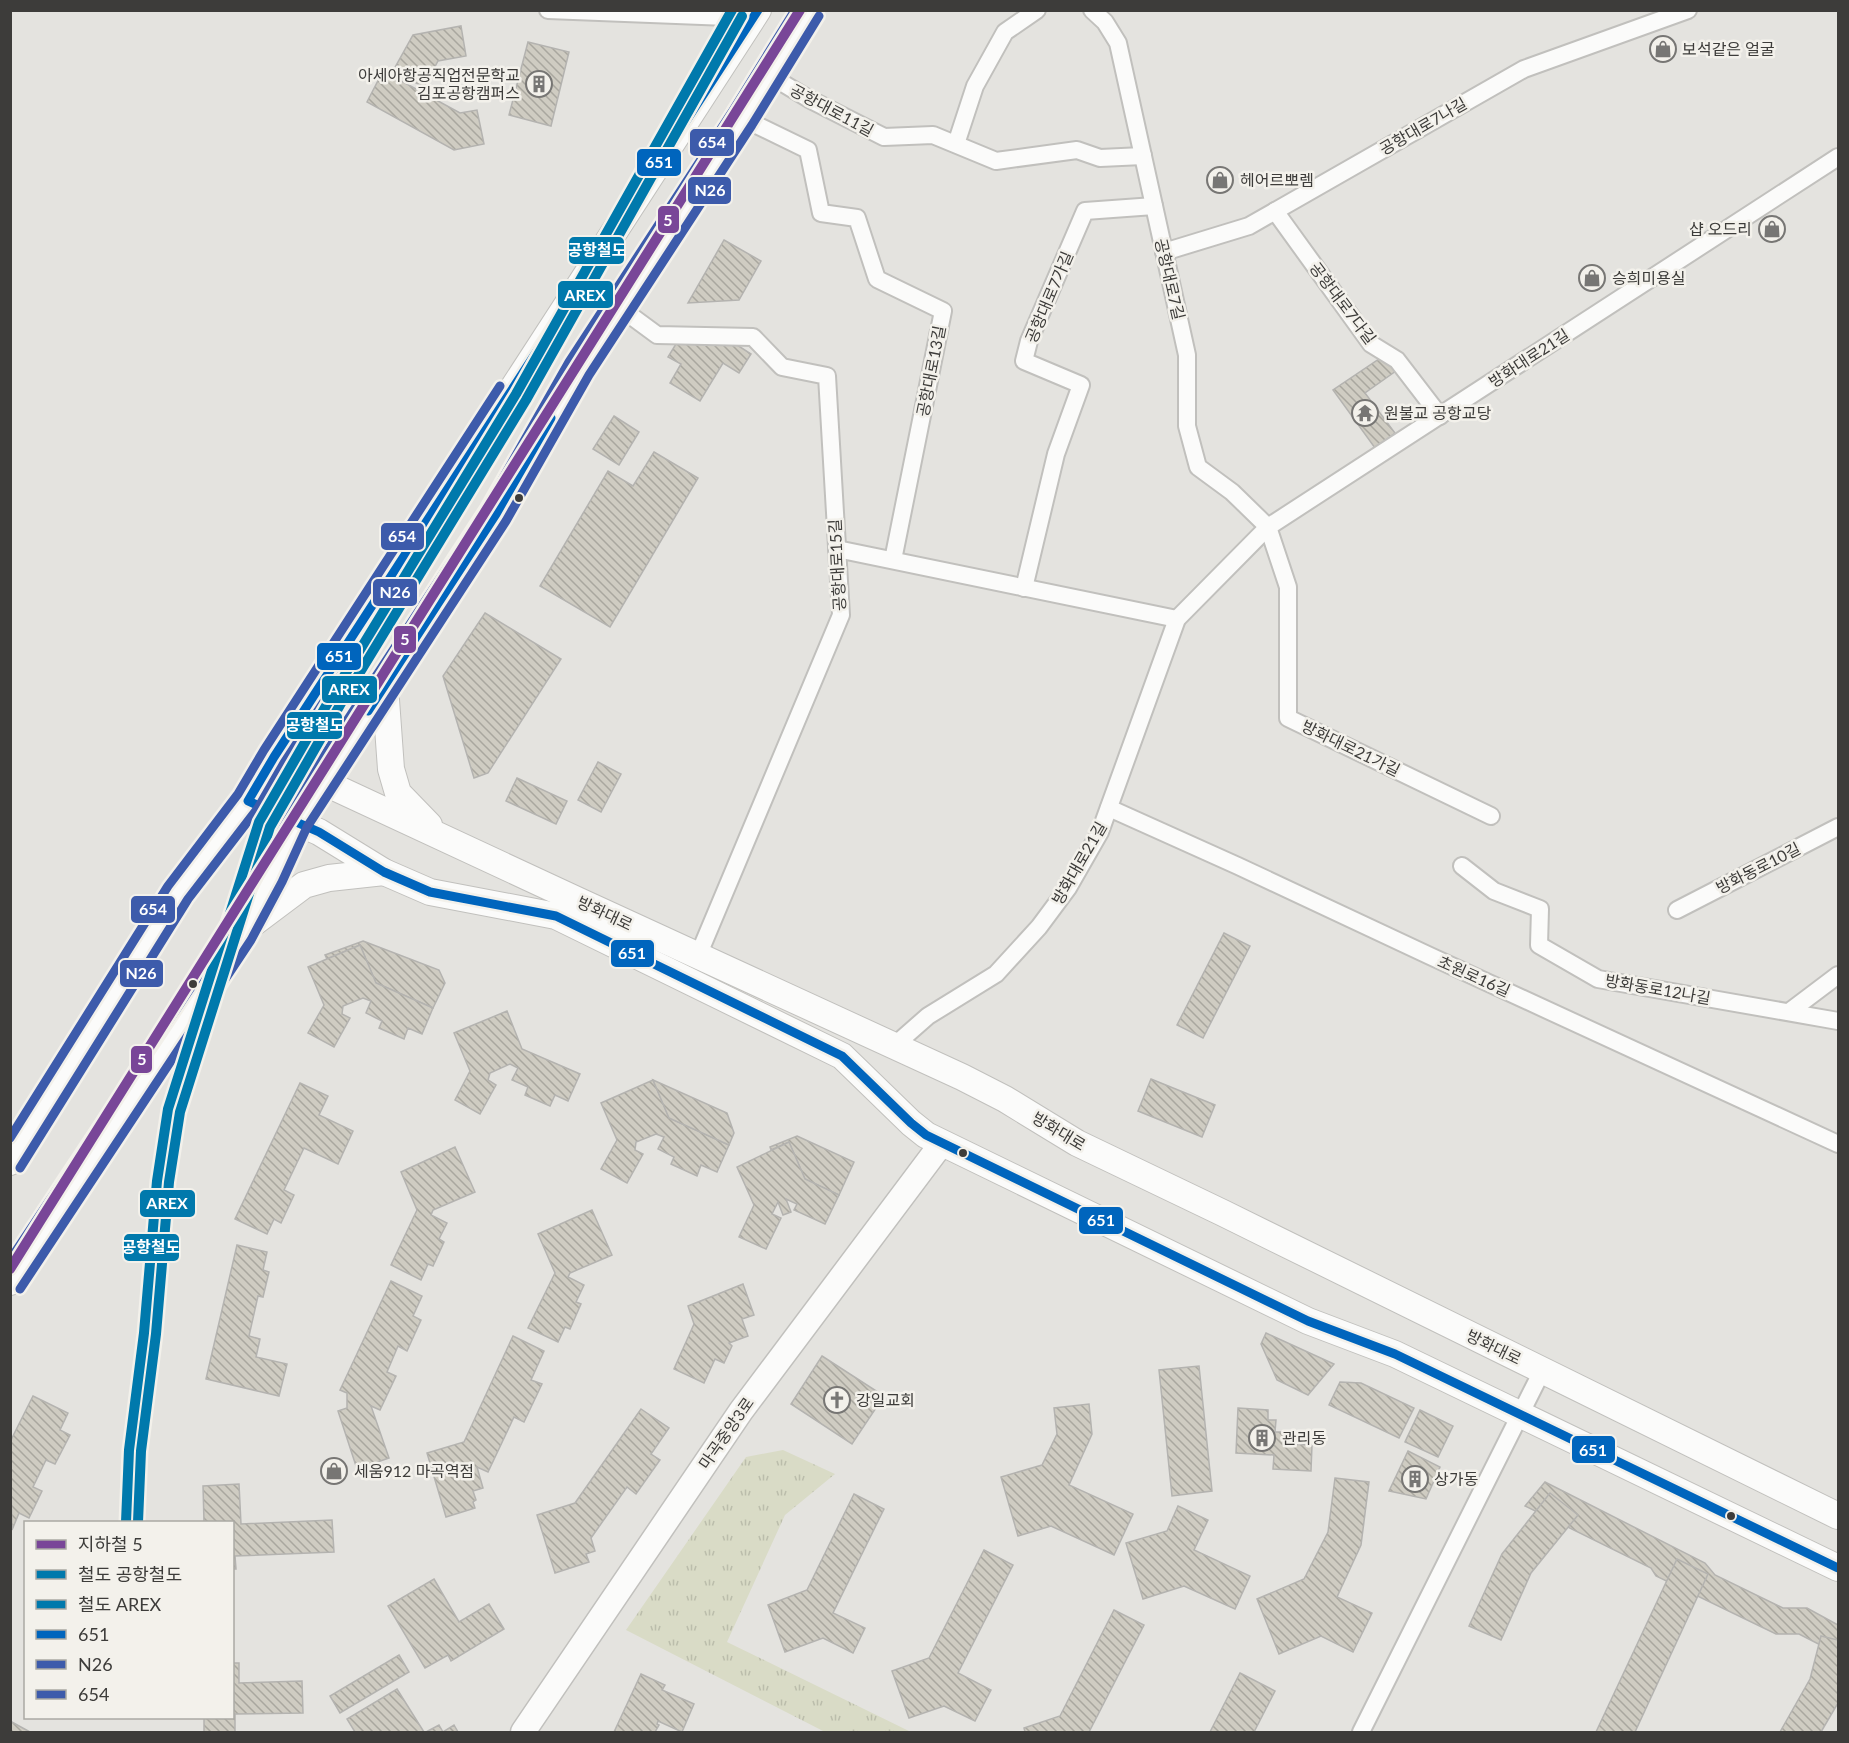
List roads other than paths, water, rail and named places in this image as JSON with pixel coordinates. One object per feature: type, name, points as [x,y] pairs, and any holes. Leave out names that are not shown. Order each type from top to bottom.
[{"type":"main road","points":[[10,1282],[241,933],[271,876],[296,821],[496,514],[579,369],[742,118],[809,10]]},
{"type":"main road","points":[[10,1162],[178,892],[248,801],[274,757],[755,14]]},
{"type":"main road","points":[[385,686],[391,769],[398,793],[437,834]]},
{"type":"main road","name":"방화대로","points":[[274,757],[321,781],[1005,1099],[1077,1143],[1839,1516]]},
{"type":"main road","name":"방화대로","points":[[248,801],[319,832],[384,872],[430,892],[556,916],[842,1056],[911,1124],[926,1135],[1308,1322],[1395,1354],[1839,1569]]},
{"type":"main road","points":[[241,933],[304,885],[329,878],[384,872]]},
{"type":"street","points":[[548,10],[755,14]]},
{"type":"street","points":[[956,144],[975,85],[1005,32],[1037,10]]},
{"type":"street","name":"공항대로7길","points":[[1092,10],[1105,22],[1118,43],[1187,355],[1187,426],[1198,467],[1232,492],[1268,527]]},
{"type":"street","name":"공항대로7나길","points":[[1164,252],[1249,226],[1524,69],[1688,10]]},
{"type":"street","name":"공항대로11길","points":[[769,75],[809,99],[884,137],[933,135],[996,161],[1077,150],[1100,158],[1143,156]]},
{"type":"street","name":"공항대로13길","points":[[742,118],[808,150],[821,213],[857,218],[877,279],[943,311],[893,560]]},
{"type":"street","name":"방화대로21길","points":[[895,1046],[928,1016],[996,974],[1039,927],[1068,888],[1100,832],[1177,620],[1268,527],[1839,157]]},
{"type":"street","name":"공항대로7가길","points":[[1024,588],[1056,454],[1081,385],[1024,361],[1029,341],[1085,211],[1154,206]]},
{"type":"street","name":"공항대로7다길","points":[[1275,211],[1371,344],[1397,360],[1440,416]]},
{"type":"street","name":"공항대로15길","points":[[619,306],[657,335],[753,337],[782,367],[827,376],[841,615],[698,956]]},
{"type":"street","name":"방화대로21가길","points":[[1268,527],[1288,587],[1288,718],[1491,816]]},
{"type":"street","points":[[837,549],[1177,620]]},
{"type":"street","name":"초원로16길","points":[[1109,808],[1839,1144]]},
{"type":"street","name":"방화동로10길","points":[[1677,910],[1839,826]]},
{"type":"street","name":"방화동로12나길","points":[[1462,866],[1494,891],[1540,909],[1539,945],[1598,979],[1839,1021]]},
{"type":"street","points":[[1789,1012],[1839,975]]},
{"type":"street","name":"마곡중앙3로","points":[[523,1732],[741,1411],[942,1143]]},
{"type":"street","points":[[1361,1732],[1542,1371]]},
{"type":"metro line","name":"5","points":[[10,1269],[800,10]]},
{"type":"rail line","name":"공항철도","points":[[126,1521],[129,1450],[144,1333],[157,1181],[168,1109],[259,822],[330,699],[516,394],[732,10]]},
{"type":"rail line","name":"AREX","points":[[138,1521],[141,1451],[156,1334],[169,1182],[180,1112],[270,827],[340,705],[526,400],[742,16]]},
{"type":"place","name":"보석같은 얼굴","points":[[1663,49]]},
{"type":"place","name":"아세아항공직업전문학교 김포공항캠퍼스","points":[[539,84]]},
{"type":"place","name":"헤어르뽀렘","points":[[1220,180]]},
{"type":"place","name":"샵 오드리","points":[[1772,229]]},
{"type":"place","name":"승희미용실","points":[[1592,278]]},
{"type":"place","name":"원불교 공항교당","points":[[1365,413]]},
{"type":"place","name":"강일교회","points":[[837,1400]]},
{"type":"place","name":"관리동","points":[[1262,1438]]},
{"type":"place","name":"세움912 마곡역점","points":[[334,1471]]},
{"type":"place","name":"상가동","points":[[1415,1479]]}]
